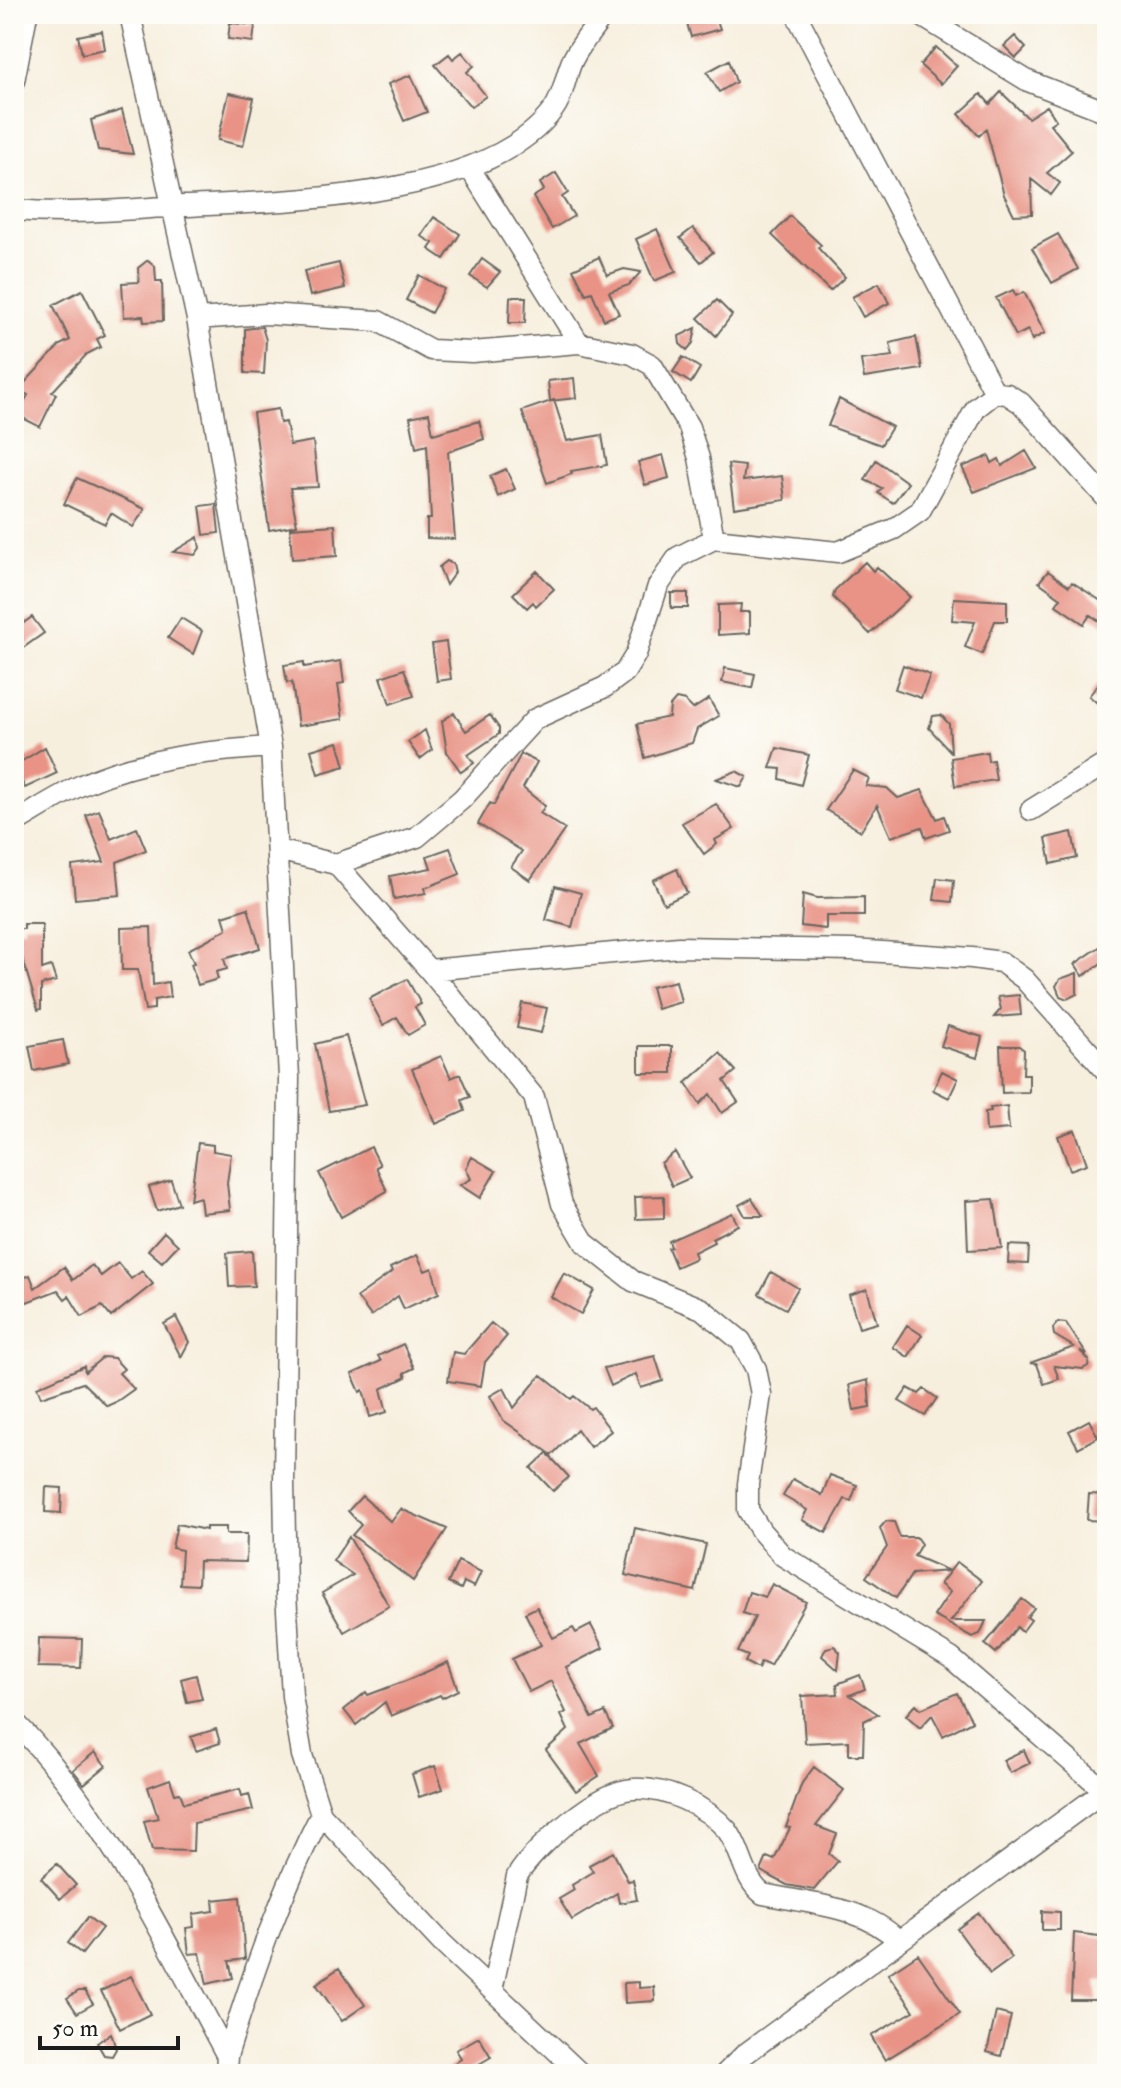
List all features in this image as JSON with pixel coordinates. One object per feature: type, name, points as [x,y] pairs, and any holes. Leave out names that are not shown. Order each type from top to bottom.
[{"type":"street","points":[[14,81],[27,14]]},
{"type":"street","points":[[130,14],[175,206],[197,319],[271,747],[289,1077],[284,1482],[286,1593],[292,1696],[302,1755],[321,1814],[442,1943],[581,2074]]},
{"type":"street","points":[[14,210],[73,215],[175,206],[325,199],[406,185],[469,167],[525,136],[554,110],[573,59],[604,14]]},
{"type":"street","points":[[796,14],[995,393]]},
{"type":"street","points":[[918,14],[1028,81],[1107,112]]},
{"type":"street","points":[[469,167],[579,343]]},
{"type":"street","points":[[197,319],[266,314],[378,321],[431,350],[472,352],[579,343],[632,354],[652,365],[689,427],[699,458],[714,539]]},
{"type":"street","points":[[277,850],[336,864],[417,837],[462,799],[535,719],[605,687],[625,672],[636,654],[658,586],[678,557],[714,539],[838,552],[894,529],[920,511],[976,408],[995,393],[1007,394],[1021,403],[1107,499]]},
{"type":"street","points":[[14,823],[82,784],[126,768],[206,751],[271,747]]},
{"type":"street","points":[[1031,810],[1107,763]]},
{"type":"street","points":[[336,864],[534,1097],[562,1204],[585,1243],[633,1281],[702,1309],[741,1341],[756,1369],[761,1394],[748,1497],[748,1510],[761,1531],[783,1556],[951,1658],[1106,1790],[745,2054],[725,2074]]},
{"type":"street","points":[[429,970],[679,947],[782,948],[1001,962],[1024,979],[1107,1072]]},
{"type":"street","points":[[14,1721],[56,1764],[125,1866],[227,2065]]},
{"type":"street","points":[[492,1990],[517,1876],[527,1861],[580,1815],[608,1796],[631,1789],[658,1791],[688,1802],[713,1818],[727,1831],[752,1883],[763,1894],[861,1914],[882,1925],[899,1941]]},
{"type":"street","points":[[227,2065],[264,1939],[292,1871],[321,1814]]},
{"type":"building","points":[[715,14],[720,29],[691,37],[685,17]]},
{"type":"building","points":[[230,23],[255,25],[253,42],[228,39]]},
{"type":"building","points":[[102,31],[105,49],[82,54],[78,36]]},
{"type":"building","points":[[1015,36],[1026,48],[1016,58],[1004,46]]},
{"type":"building","points":[[936,47],[957,66],[941,84],[920,65]]},
{"type":"building","points":[[462,52],[474,66],[467,72],[486,96],[471,107],[435,65],[449,54],[453,59]]},
{"type":"building","points":[[729,60],[736,82],[719,92],[707,72]]},
{"type":"building","points":[[411,75],[427,112],[404,121],[388,84]]},
{"type":"building","points":[[1001,92],[1028,118],[1047,106],[1056,120],[1050,124],[1072,151],[1047,173],[1060,183],[1051,195],[1031,179],[1032,214],[1014,215],[1004,195],[986,129],[979,136],[959,114],[981,94],[990,104]]},
{"type":"building","points":[[229,93],[254,98],[243,146],[218,140]]},
{"type":"building","points":[[122,110],[133,154],[98,150],[91,120]]},
{"type":"building","points":[[556,173],[568,193],[562,197],[574,216],[552,229],[533,197],[544,190],[540,183]]},
{"type":"building","points":[[790,216],[821,245],[818,248],[845,277],[830,291],[772,235]]},
{"type":"building","points":[[434,217],[460,234],[444,259],[429,249],[433,243],[421,236]]},
{"type":"building","points":[[693,228],[713,252],[701,262],[680,238]]},
{"type":"building","points":[[657,229],[676,272],[654,281],[636,239]]},
{"type":"building","points":[[1058,234],[1078,269],[1052,283],[1032,248]]},
{"type":"building","points":[[599,257],[607,275],[624,269],[641,272],[629,285],[609,292],[619,314],[604,320],[592,292],[586,294],[573,269]]},
{"type":"building","points":[[482,259],[500,272],[487,287],[470,276]]},
{"type":"building","points":[[148,260],[155,266],[156,281],[162,281],[163,321],[144,322],[143,316],[124,317],[122,283],[139,282],[138,268]]},
{"type":"building","points":[[339,263],[345,288],[310,296],[304,271]]},
{"type":"building","points":[[419,275],[444,289],[431,313],[406,300]]},
{"type":"building","points":[[879,283],[889,303],[863,317],[852,297]]},
{"type":"building","points":[[82,290],[105,335],[97,339],[101,347],[87,354],[52,392],[56,394],[40,427],[17,415],[28,395],[18,390],[60,345],[70,340],[53,305]]},
{"type":"building","points":[[1013,290],[1016,296],[1024,292],[1045,333],[1032,340],[1028,330],[1016,336],[996,298]]},
{"type":"building","points":[[510,297],[526,297],[525,323],[509,323]]},
{"type":"building","points":[[717,300],[732,315],[716,336],[698,318]]},
{"type":"building","points":[[262,327],[266,340],[264,374],[245,373],[245,329]]},
{"type":"building","points":[[696,328],[693,343],[687,350],[680,344],[679,336]]},
{"type":"building","points":[[916,337],[922,369],[864,378],[861,360],[893,356],[890,343]]},
{"type":"building","points":[[683,357],[700,368],[691,383],[673,372]]},
{"type":"building","points":[[574,378],[576,398],[550,401],[548,381]]},
{"type":"building","points":[[839,399],[892,427],[881,445],[828,426]]},
{"type":"building","points":[[554,400],[567,441],[602,435],[607,465],[571,471],[572,474],[547,483],[522,411]]},
{"type":"building","points":[[278,409],[280,423],[286,422],[290,445],[313,441],[318,487],[290,488],[297,525],[269,530],[253,413]]},
{"type":"building","points":[[429,413],[433,434],[479,421],[484,439],[448,452],[455,539],[427,538],[427,519],[431,519],[427,445],[416,448],[410,417]]},
{"type":"building","points":[[1026,451],[1036,468],[974,492],[962,467],[989,456],[992,463],[999,459],[1002,466]]},
{"type":"building","points":[[663,455],[669,478],[645,485],[638,462]]},
{"type":"building","points":[[876,460],[908,483],[893,503],[878,493],[882,488],[865,480]]},
{"type":"building","points":[[728,464],[745,466],[743,481],[782,476],[785,500],[734,508]]},
{"type":"building","points":[[506,469],[515,489],[498,497],[490,476]]},
{"type":"building","points":[[77,478],[145,509],[133,527],[111,513],[105,524],[64,504]]},
{"type":"building","points":[[216,504],[219,533],[204,535],[200,506]]},
{"type":"building","points":[[335,525],[337,556],[292,559],[290,528]]},
{"type":"building","points":[[198,537],[200,548],[195,555],[173,552]]},
{"type":"building","points":[[447,561],[453,564],[455,572],[446,585],[439,567]]},
{"type":"building","points":[[865,562],[873,571],[877,567],[910,597],[870,634],[833,597],[835,590]]},
{"type":"building","points":[[537,571],[554,589],[536,606],[533,602],[527,608],[513,594]]},
{"type":"building","points":[[1048,571],[1069,586],[1072,582],[1107,605],[1107,626],[1090,615],[1084,624],[1056,605],[1061,598],[1039,582]]},
{"type":"building","points":[[671,593],[688,593],[688,608],[671,608]]},
{"type":"building","points":[[954,598],[1007,601],[1007,621],[995,621],[982,654],[965,647],[975,622],[952,620]]},
{"type":"building","points":[[741,604],[740,612],[750,612],[750,633],[718,635],[718,605]]},
{"type":"building","points":[[32,617],[44,633],[20,650],[14,641],[14,630]]},
{"type":"building","points":[[181,618],[202,631],[193,654],[168,638]]},
{"type":"building","points":[[446,642],[451,679],[437,681],[432,644]]},
{"type":"building","points":[[341,661],[344,683],[338,684],[343,719],[298,726],[292,682],[287,683],[284,665],[304,662],[304,667]]},
{"type":"building","points":[[903,665],[930,675],[921,698],[895,689]]},
{"type":"building","points":[[725,668],[755,674],[752,688],[722,682]]},
{"type":"building","points":[[404,669],[414,696],[390,704],[381,677]]},
{"type":"building","points":[[1107,673],[1107,711],[1089,696]]},
{"type":"building","points":[[676,699],[685,701],[693,709],[709,699],[719,716],[697,729],[692,743],[645,758],[637,724],[669,717],[670,706]]},
{"type":"building","points":[[454,713],[466,731],[490,715],[499,728],[499,734],[468,755],[474,763],[461,772],[447,752],[442,721]]},
{"type":"building","points":[[941,715],[949,724],[951,752],[929,728],[933,716]]},
{"type":"building","points":[[425,730],[432,750],[420,759],[408,742]]},
{"type":"building","points":[[338,742],[345,766],[318,774],[311,750]]},
{"type":"building","points":[[45,747],[57,773],[25,788],[14,766]]},
{"type":"building","points":[[777,748],[809,755],[801,785],[780,779],[781,769],[770,768]]},
{"type":"building","points":[[987,752],[988,761],[993,760],[996,780],[955,786],[951,758]]},
{"type":"building","points":[[521,754],[537,762],[523,788],[545,806],[540,813],[565,829],[530,880],[511,867],[522,851],[478,824],[490,803],[494,805]]},
{"type":"building","points":[[853,770],[869,778],[866,786],[887,788],[898,798],[922,790],[937,819],[944,816],[949,830],[926,838],[922,827],[891,837],[877,805],[861,831],[826,810]]},
{"type":"building","points":[[736,771],[747,777],[741,787],[716,779]]},
{"type":"building","points":[[716,804],[734,829],[715,840],[717,844],[704,854],[682,823]]},
{"type":"building","points":[[99,810],[111,839],[137,828],[146,850],[117,862],[120,895],[75,899],[72,866],[104,862],[86,815]]},
{"type":"building","points":[[1072,832],[1077,858],[1051,864],[1046,838]]},
{"type":"building","points":[[450,848],[460,874],[425,888],[426,893],[394,899],[390,876],[431,868],[427,856]]},
{"type":"building","points":[[677,869],[687,893],[664,904],[653,880]]},
{"type":"building","points":[[937,878],[954,880],[952,902],[934,900]]},
{"type":"building","points":[[555,886],[581,893],[572,927],[546,920]]},
{"type":"building","points":[[803,894],[817,898],[864,897],[864,916],[826,916],[826,929],[801,926]]},
{"type":"building","points":[[248,908],[260,948],[224,959],[227,969],[216,972],[218,979],[198,985],[188,950],[227,929],[223,916]]},
{"type":"building","points":[[24,924],[42,924],[42,969],[51,966],[56,981],[41,985],[41,1009],[38,1010],[21,954],[14,954],[14,929],[24,929]]},
{"type":"building","points":[[151,927],[153,985],[168,982],[170,997],[154,1000],[154,1009],[145,1010],[138,970],[122,970],[121,928]]},
{"type":"building","points":[[1101,946],[1107,959],[1083,976],[1075,964]]},
{"type":"building","points":[[1077,973],[1077,994],[1067,999],[1060,996],[1056,986],[1060,979]]},
{"type":"building","points":[[407,979],[421,1004],[415,1007],[425,1025],[408,1035],[397,1017],[383,1025],[369,999]]},
{"type":"building","points":[[676,981],[681,1002],[657,1009],[651,987]]},
{"type":"building","points":[[1019,995],[1021,1015],[994,1017],[1001,1009],[998,997]]},
{"type":"building","points":[[522,1003],[547,1008],[541,1033],[517,1028]]},
{"type":"building","points":[[948,1026],[982,1037],[977,1058],[941,1046]]},
{"type":"building","points":[[346,1036],[365,1105],[329,1111],[315,1044]]},
{"type":"building","points":[[63,1040],[68,1064],[34,1071],[29,1046]]},
{"type":"building","points":[[639,1046],[672,1046],[672,1073],[639,1073]]},
{"type":"building","points":[[1000,1046],[1019,1046],[1024,1050],[1023,1074],[1029,1074],[1029,1092],[1002,1093]]},
{"type":"building","points":[[720,1053],[736,1071],[724,1081],[738,1102],[722,1113],[710,1094],[700,1104],[686,1083]]},
{"type":"building","points":[[441,1056],[451,1078],[460,1074],[470,1097],[462,1100],[465,1111],[436,1124],[412,1069]]},
{"type":"building","points":[[942,1071],[958,1079],[949,1098],[933,1090]]},
{"type":"building","points":[[1007,1106],[1009,1129],[986,1131],[985,1112],[991,1111],[990,1108]]},
{"type":"building","points":[[1075,1130],[1087,1164],[1070,1170],[1058,1136]]},
{"type":"building","points":[[198,1143],[213,1145],[213,1151],[231,1154],[227,1183],[230,1210],[202,1213],[200,1197],[190,1200]]},
{"type":"building","points":[[371,1147],[387,1191],[341,1217],[319,1173]]},
{"type":"building","points":[[675,1152],[690,1178],[672,1186],[661,1163]]},
{"type":"building","points":[[472,1157],[496,1171],[480,1198],[460,1185],[471,1179],[466,1168]]},
{"type":"building","points":[[171,1180],[179,1204],[157,1211],[149,1187]]},
{"type":"building","points":[[664,1196],[664,1218],[636,1219],[635,1197]]},
{"type":"building","points":[[752,1198],[763,1216],[745,1216],[739,1205]]},
{"type":"building","points":[[994,1199],[1002,1248],[968,1250],[966,1201]]},
{"type":"building","points":[[732,1213],[738,1225],[712,1238],[714,1242],[694,1252],[696,1258],[676,1267],[668,1248],[671,1247],[669,1241]]},
{"type":"building","points":[[164,1232],[178,1245],[162,1262],[148,1250]]},
{"type":"building","points":[[1009,1245],[1029,1246],[1028,1264],[1008,1263]]},
{"type":"building","points":[[252,1251],[254,1286],[229,1287],[227,1253]]},
{"type":"building","points":[[417,1255],[425,1271],[432,1268],[439,1293],[404,1309],[398,1296],[371,1316],[357,1297],[392,1272],[390,1268]]},
{"type":"building","points":[[118,1263],[131,1279],[142,1271],[153,1284],[111,1317],[102,1306],[82,1317],[69,1296],[65,1299],[58,1290],[19,1305],[16,1301],[22,1297],[16,1281],[30,1275],[35,1288],[64,1267],[73,1280],[92,1265],[101,1276]]},
{"type":"building","points":[[771,1272],[798,1288],[786,1309],[759,1294]]},
{"type":"building","points":[[564,1273],[594,1290],[581,1314],[551,1297]]},
{"type":"building","points":[[867,1289],[877,1323],[859,1328],[849,1295]]},
{"type":"building","points":[[176,1317],[189,1342],[181,1357],[164,1324]]},
{"type":"building","points":[[1058,1322],[1066,1323],[1087,1355],[1080,1351],[1089,1360],[1088,1366],[1083,1369],[1054,1366],[1059,1379],[1044,1384],[1037,1364],[1030,1363],[1074,1347],[1054,1335],[1053,1328]]},
{"type":"building","points":[[491,1323],[507,1336],[485,1362],[481,1386],[448,1381],[453,1352],[464,1354]]},
{"type":"building","points":[[907,1325],[922,1335],[908,1357],[893,1347]]},
{"type":"building","points":[[403,1344],[414,1368],[404,1373],[406,1377],[381,1389],[387,1412],[370,1417],[363,1390],[360,1392],[352,1374],[381,1361],[378,1356]]},
{"type":"building","points":[[655,1356],[663,1381],[641,1388],[636,1374],[611,1386],[604,1368]]},
{"type":"building","points":[[103,1357],[114,1358],[124,1369],[119,1373],[134,1389],[116,1402],[107,1406],[83,1383],[41,1397],[37,1387],[84,1366],[85,1372]]},
{"type":"building","points":[[541,1375],[571,1399],[574,1396],[590,1409],[593,1407],[611,1431],[590,1447],[577,1429],[552,1455],[503,1420],[490,1396],[504,1388],[514,1408]]},
{"type":"building","points":[[868,1380],[870,1407],[854,1410],[849,1385]]},
{"type":"building","points":[[908,1388],[919,1394],[924,1389],[937,1398],[925,1416],[899,1401]]},
{"type":"building","points":[[1089,1420],[1098,1437],[1078,1448],[1069,1431]]},
{"type":"building","points":[[547,1453],[569,1477],[553,1491],[531,1468]]},
{"type":"building","points":[[830,1475],[857,1485],[851,1501],[845,1499],[826,1533],[802,1520],[807,1510],[783,1496],[793,1479],[822,1495]]},
{"type":"building","points":[[46,1487],[62,1488],[61,1513],[45,1512]]},
{"type":"building","points":[[1089,1494],[1107,1495],[1107,1521],[1087,1520]]},
{"type":"building","points":[[362,1496],[391,1522],[401,1509],[447,1529],[413,1581],[352,1535],[361,1525],[348,1511]]},
{"type":"building","points":[[886,1521],[894,1522],[900,1537],[916,1537],[921,1544],[914,1556],[949,1571],[912,1574],[896,1598],[866,1577],[887,1547],[880,1528]]},
{"type":"building","points":[[177,1524],[206,1530],[206,1527],[226,1527],[226,1534],[247,1534],[246,1562],[199,1561],[198,1585],[180,1584],[182,1550],[172,1548]]},
{"type":"building","points":[[635,1528],[706,1544],[695,1591],[625,1575]]},
{"type":"building","points":[[349,1537],[389,1606],[344,1632],[322,1593],[353,1575],[333,1561]]},
{"type":"building","points":[[458,1561],[481,1572],[474,1587],[464,1582],[461,1589],[448,1583]]},
{"type":"building","points":[[957,1562],[982,1581],[951,1621],[986,1621],[980,1634],[972,1637],[934,1616],[950,1592],[940,1584]]},
{"type":"building","points":[[772,1584],[806,1602],[770,1666],[761,1662],[758,1669],[745,1662],[748,1656],[738,1652],[755,1617],[742,1613],[749,1592],[765,1597]]},
{"type":"building","points":[[1022,1599],[1034,1608],[1027,1617],[1031,1620],[1022,1632],[1017,1627],[996,1653],[985,1644]]},
{"type":"building","points":[[537,1607],[553,1638],[573,1628],[576,1633],[591,1625],[603,1648],[566,1667],[592,1718],[605,1712],[613,1728],[580,1744],[599,1776],[576,1791],[546,1750],[568,1730],[561,1715],[566,1712],[551,1681],[529,1692],[512,1659],[541,1645],[525,1613]]},
{"type":"building","points":[[39,1638],[82,1639],[81,1668],[38,1667]]},
{"type":"building","points":[[834,1646],[840,1652],[838,1670],[822,1656],[826,1648]]},
{"type":"building","points":[[448,1662],[458,1690],[442,1698],[440,1695],[391,1716],[385,1702],[356,1725],[344,1710],[366,1692],[368,1695]]},
{"type":"building","points":[[196,1675],[202,1699],[187,1702],[181,1679]]},
{"type":"building","points":[[860,1675],[865,1689],[850,1695],[878,1714],[864,1721],[863,1755],[849,1755],[849,1741],[805,1743],[802,1696],[838,1694],[837,1684]]},
{"type":"building","points":[[957,1693],[972,1721],[943,1736],[932,1715],[920,1728],[906,1715],[916,1704],[921,1709]]},
{"type":"building","points":[[216,1729],[220,1743],[196,1751],[191,1737]]},
{"type":"building","points":[[1024,1750],[1030,1763],[1010,1773],[1003,1760]]},
{"type":"building","points":[[95,1752],[106,1766],[84,1784],[73,1770]]},
{"type":"building","points":[[435,1766],[443,1789],[419,1797],[412,1774]]},
{"type":"building","points":[[814,1767],[844,1790],[816,1826],[837,1834],[829,1854],[838,1861],[814,1890],[787,1885],[761,1871],[767,1857],[774,1860],[790,1828],[786,1827],[802,1783]]},
{"type":"building","points":[[170,1779],[175,1794],[180,1793],[184,1803],[240,1789],[242,1796],[249,1794],[253,1810],[194,1823],[193,1851],[152,1850],[144,1821],[158,1818],[148,1787]]},
{"type":"building","points":[[613,1852],[628,1881],[633,1880],[637,1900],[619,1903],[617,1893],[572,1920],[559,1899],[574,1890],[572,1885],[593,1872],[589,1865]]},
{"type":"building","points":[[57,1864],[76,1885],[60,1899],[41,1878]]},
{"type":"building","points":[[240,1897],[245,1959],[229,1961],[233,1978],[207,1984],[200,1953],[189,1954],[186,1928],[194,1927],[193,1914],[214,1911],[213,1900]]},
{"type":"building","points":[[1042,1911],[1060,1912],[1060,1930],[1042,1930]]},
{"type":"building","points":[[979,1913],[1012,1958],[990,1974],[957,1929]]},
{"type":"building","points":[[88,1917],[102,1928],[82,1954],[68,1943]]},
{"type":"building","points":[[1074,1933],[1107,1937],[1107,1981],[1096,1982],[1098,2000],[1071,2000]]},
{"type":"building","points":[[918,1954],[960,2014],[885,2060],[871,2036],[914,2011],[888,1974]]},
{"type":"building","points":[[339,1968],[365,2005],[342,2021],[316,1984]]},
{"type":"building","points":[[131,1976],[150,2014],[120,2029],[101,1991]]},
{"type":"building","points":[[639,1982],[639,1988],[654,1987],[655,2001],[625,2003],[624,1983]]},
{"type":"building","points":[[85,1991],[93,2004],[77,2013],[67,1998]]},
{"type":"building","points":[[996,2012],[1011,2016],[1001,2056],[987,2052]]},
{"type":"building","points":[[111,2033],[116,2049],[112,2056],[104,2055],[97,2043]]},
{"type":"building","points":[[479,2037],[491,2057],[462,2074],[442,2074],[461,2058],[456,2050]]}]
